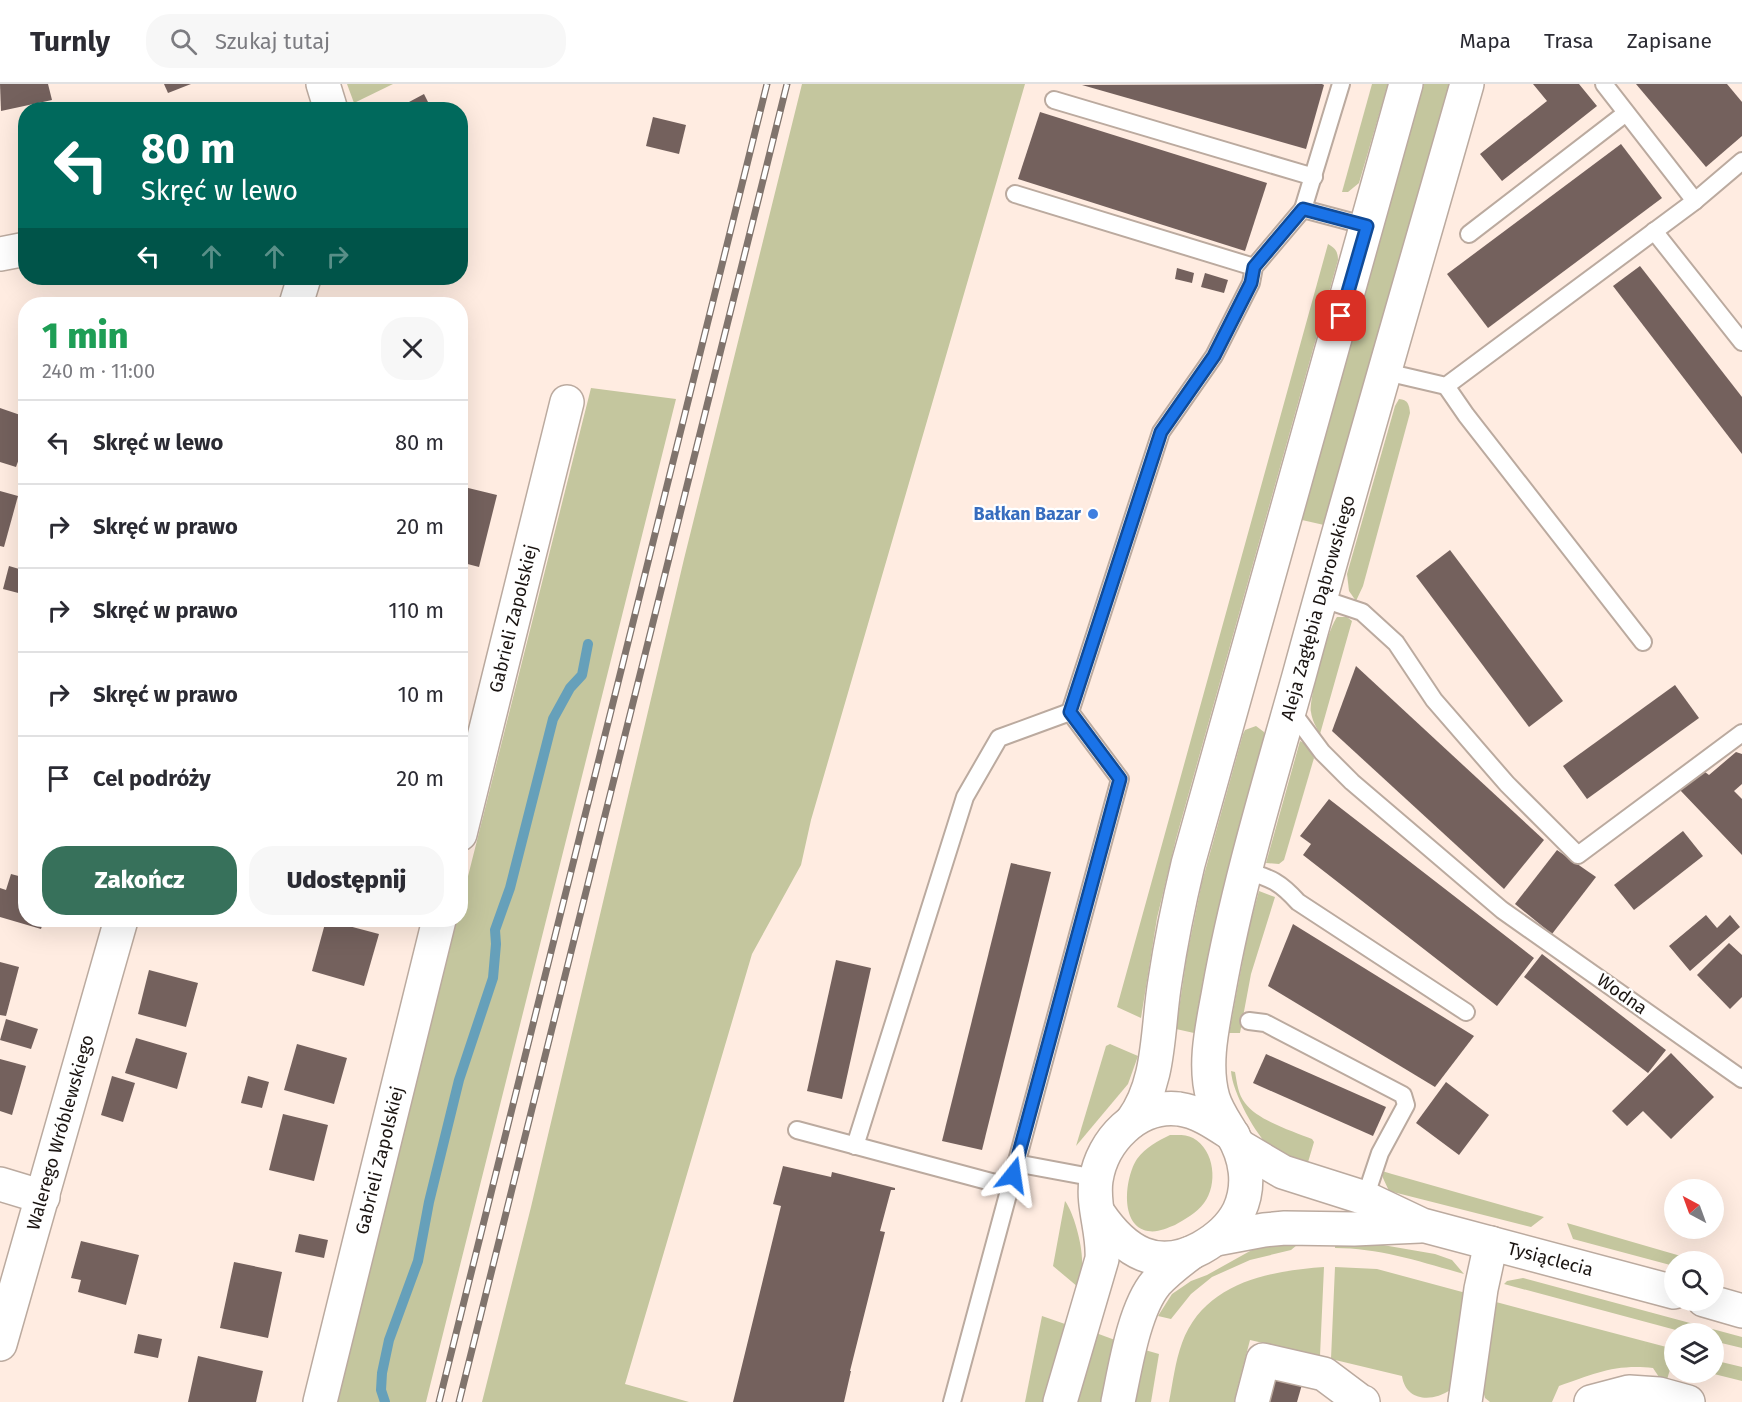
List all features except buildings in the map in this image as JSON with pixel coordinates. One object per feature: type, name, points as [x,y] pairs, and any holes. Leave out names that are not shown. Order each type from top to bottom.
[{"type":"street","points":[[323,84],[329,102]]},
{"type":"street","points":[[1060,1402],[1102,1259],[1103,1242],[1095,1188],[1096,1178],[1106,1151],[1116,1136],[1132,1121],[1146,1098],[1153,1071],[1165,983],[1188,864],[1406,84]]},
{"type":"street","name":"Aleja Zagłębia Dąbrowskiego","points":[[1236,1141],[1218,1111],[1210,1082],[1210,1044],[1221,978],[1246,871],[1320,598],[1467,84]]},
{"type":"street","points":[[0,254],[18,251]]},
{"type":"street","name":"Gabrieli Zapolskiej","points":[[468,802],[567,402]]},
{"type":"street","name":"Walerego Wróblewskiego","points":[[0,1344],[119,927]]},
{"type":"street","name":"Gabrieli Zapolskiej","points":[[320,1402],[437,927]]},
{"type":"street","points":[[1118,1402],[1129,1351],[1145,1301],[1157,1281],[1230,1225],[1244,1197],[1245,1166],[1236,1141],[1203,1116],[1180,1109],[1156,1110],[1132,1121]]},
{"type":"street","name":"Tysiąclecia","points":[[1236,1141],[1272,1167],[1295,1178],[1365,1198],[1425,1226],[1664,1289]]},
{"type":"street","points":[[0,1184],[43,1197]]},
{"type":"street","points":[[1099,1214],[1116,1237],[1137,1252],[1162,1259],[1175,1258],[1204,1246]]},
{"type":"street","name":"Tysiąclecia","points":[[1204,1246],[1285,1228],[1354,1229],[1425,1226]]},
{"type":"street","points":[[1465,1402],[1481,1289],[1491,1243]]},
{"type":"street","points":[[1724,1306],[1742,1311]]},
{"type":"street","points":[[1252,1402],[1263,1360],[1324,1374],[1361,1402]]},
{"type":"street","points":[[1591,1402],[1629,1392],[1659,1394],[1688,1402]]},
{"type":"lane","points":[[1070,712],[1161,432],[1214,356],[1251,283],[1254,267],[1303,209],[1341,84]]},
{"type":"lane","points":[[1604,84],[1695,201]]},
{"type":"lane","points":[[1054,100],[1314,177]]},
{"type":"lane","points":[[1469,234],[1626,113]]},
{"type":"lane","points":[[1446,386],[1695,201],[1742,161]]},
{"type":"lane","points":[[1015,194],[1254,267]]},
{"type":"lane","points":[[1303,209],[1367,226]]},
{"type":"lane","points":[[1654,231],[1742,342]]},
{"type":"lane","points":[[1386,372],[1446,386],[1466,416],[1643,642]]},
{"type":"lane","points":[[1320,598],[1362,612],[1395,643],[1434,700],[1507,784],[1578,855],[1742,733]]},
{"type":"lane","name":"Wodna","points":[[1290,709],[1322,752],[1352,782],[1502,910],[1742,1079]]},
{"type":"lane","points":[[855,1146],[965,797],[999,738],[1070,712]]},
{"type":"lane","points":[[952,1402],[1120,779],[1070,712]]},
{"type":"lane","points":[[1246,871],[1268,878],[1284,887],[1298,902],[1466,1012]]},
{"type":"lane","points":[[1249,1021],[1265,1023],[1403,1095],[1406,1106],[1380,1153],[1365,1198]]},
{"type":"lane","points":[[797,1130],[1010,1187]]},
{"type":"lane","points":[[1016,1163],[1096,1178]]},
{"type":"green space","points":[[347,84],[393,84],[356,102],[354,102]]},
{"type":"green space","points":[[802,84],[1025,84],[811,820],[801,865],[752,954],[625,1384],[689,1402],[482,1402],[531,1207],[684,559]]},
{"type":"green space","points":[[1372,84],[1388,84],[1359,183],[1348,192],[1342,192]]},
{"type":"green space","points":[[1424,84],[1449,84],[1324,525],[1302,520]]},
{"type":"green space","points":[[1328,244],[1336,250],[1338,260],[1176,839],[1157,918],[1141,1018],[1117,1007]]},
{"type":"green space","points":[[591,388],[676,399],[426,1402],[335,1402],[455,927],[468,927],[468,876]]},
{"type":"green space","points":[[1399,399],[1408,403],[1410,413],[1363,586],[1356,601],[1349,591],[1347,574],[1395,406]]},
{"type":"green space","points":[[1337,617],[1347,617],[1352,621],[1320,734],[1312,718],[1311,704],[1324,648]]},
{"type":"green space","points":[[1256,726],[1264,732],[1265,737],[1234,847],[1207,958],[1194,1033],[1176,1029],[1187,955],[1202,882],[1243,734],[1245,730]]},
{"type":"green space","points":[[1300,741],[1306,744],[1314,758],[1284,860],[1279,864],[1266,863]]},
{"type":"green space","points":[[1259,891],[1275,897],[1251,974],[1240,1033],[1229,1033],[1249,927]]},
{"type":"green space","points":[[1110,1044],[1138,1056],[1128,1084],[1076,1146],[1106,1046]]},
{"type":"green space","points":[[1231,1071],[1235,1072],[1238,1088],[1245,1103],[1258,1115],[1312,1139],[1314,1142],[1306,1169],[1277,1153],[1260,1136],[1236,1091]]},
{"type":"green space","points":[[1170,1135],[1193,1138],[1206,1151],[1212,1168],[1211,1187],[1204,1203],[1191,1216],[1165,1229],[1148,1231],[1139,1227],[1132,1220],[1129,1211],[1127,1200],[1130,1177],[1137,1159],[1152,1145]]},
{"type":"green space","points":[[1382,1171],[1544,1217],[1531,1227],[1389,1191]]},
{"type":"green space","points":[[1065,1201],[1075,1222],[1081,1248],[1082,1266],[1078,1287],[1053,1266]]},
{"type":"green space","points":[[1567,1223],[1664,1251],[1664,1263],[1573,1239]]},
{"type":"green space","points":[[1298,1239],[1297,1245],[1291,1250],[1250,1260],[1212,1277],[1191,1294],[1171,1319],[1158,1316],[1172,1294],[1191,1281],[1207,1275],[1259,1246]]},
{"type":"green space","points":[[1335,1240],[1377,1244],[1435,1254],[1452,1260],[1464,1274],[1384,1253],[1335,1248]]},
{"type":"green space","points":[[1324,1267],[1320,1356],[1250,1340],[1234,1402],[1169,1402],[1182,1343],[1192,1323],[1206,1306],[1240,1284],[1260,1277]]},
{"type":"green space","points":[[1335,1267],[1377,1269],[1466,1293],[1450,1390],[1436,1397],[1421,1397],[1409,1391],[1402,1376],[1331,1359]]},
{"type":"green space","points":[[1523,1278],[1690,1323],[1664,1323],[1664,1327],[1504,1284],[1507,1281]]},
{"type":"green space","points":[[1496,1302],[1664,1346],[1665,1386],[1653,1368],[1627,1367],[1604,1371],[1559,1386],[1552,1402],[1490,1402],[1485,1398],[1482,1387]]},
{"type":"green space","points":[[1042,1316],[1065,1324],[1043,1402],[1025,1402]]},
{"type":"green space","points":[[1724,1332],[1742,1337],[1742,1348],[1724,1344]]},
{"type":"green space","points":[[1096,1333],[1115,1340],[1102,1402],[1075,1402]]},
{"type":"green space","points":[[1145,1350],[1159,1354],[1151,1402],[1135,1402]]},
{"type":"green space","points":[[1724,1363],[1742,1367],[1742,1381],[1724,1376]]},
{"type":"waterway","points":[[385,1402],[381,1390],[382,1373],[389,1340],[418,1261],[429,1202],[459,1080],[493,978],[495,930],[510,888],[553,719],[570,688],[582,675],[588,644]]},
{"type":"railway","points":[[439,1402],[767,84]]},
{"type":"railway","points":[[459,1402],[787,84]]},
{"type":"place","name":"Bałkan Bazar","points":[[1093,514]]},
{"type":"route","points":[[1013,1175],[1120,779],[1070,712],[1161,432],[1214,356],[1251,283],[1254,267],[1303,209],[1367,226],[1341,316]]}]
